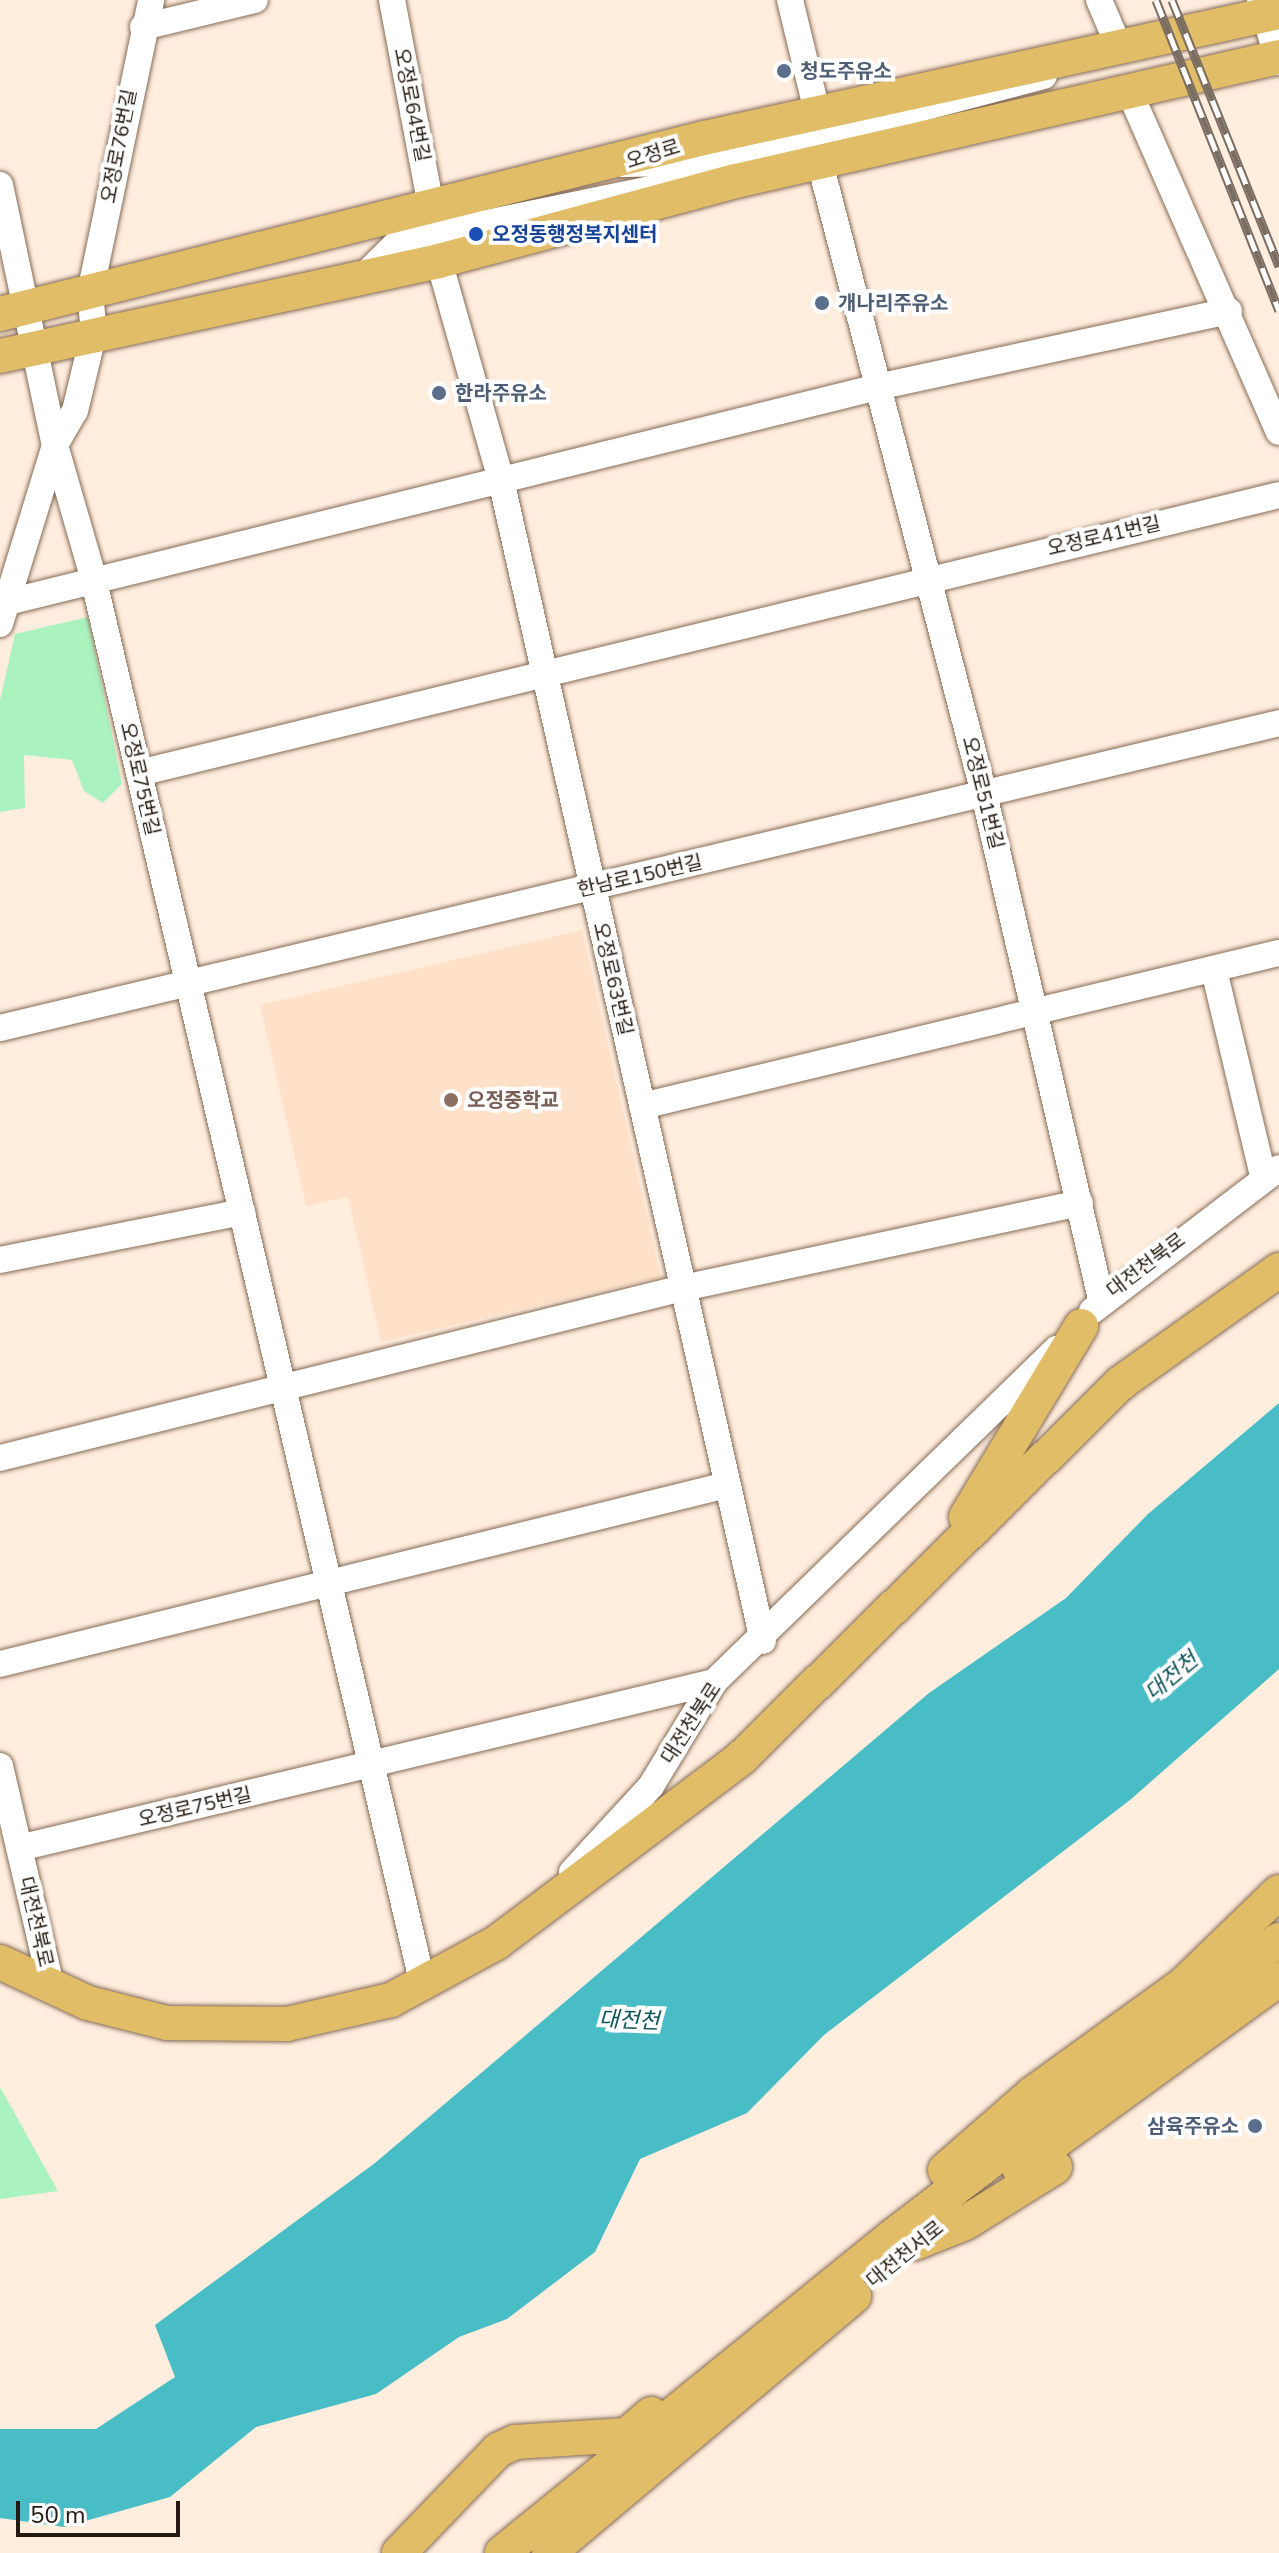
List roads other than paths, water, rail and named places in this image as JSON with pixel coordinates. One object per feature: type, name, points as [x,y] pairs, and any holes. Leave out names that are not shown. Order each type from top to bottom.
[{"type":"main road","name":"오정로","points":[[15,311],[432,211],[817,112],[1119,47],[1268,9]]},
{"type":"main road","points":[[0,356],[94,332],[368,272],[439,261],[736,181],[1278,59]]},
{"type":"main road","points":[[531,1917],[740,1759],[940,1558],[1122,1382],[1279,1270]]},
{"type":"main road","points":[[940,1558],[1081,1326]]},
{"type":"main road","points":[[904,2239],[930,2182],[1032,2094],[1184,1984],[1279,1892]]},
{"type":"main road","name":"대전천북로","points":[[0,1962],[120,2014],[230,2025],[355,2011],[422,1981],[531,1917]]},
{"type":"main road","points":[[502,2553],[758,2345],[904,2239],[1279,1940]]},
{"type":"main road","name":"대전천서로","points":[[552,2551],[904,2239],[1279,1979]]},
{"type":"main road","points":[[904,2239],[965,2223],[1064,2162],[1279,2006]]},
{"type":"main road","points":[[399,2553],[498,2450],[515,2442],[627,2435],[707,2368],[758,2345]]},
{"type":"street","name":"오정로76번길","points":[[55,445],[75,411],[94,332],[90,293],[151,0]]},
{"type":"street","points":[[143,27],[255,0]]},
{"type":"street","name":"오정로64번길","points":[[392,0],[432,211]]},
{"type":"street","points":[[790,0],[817,112]]},
{"type":"street","points":[[621,164],[681,168],[787,147],[1002,92],[1119,47],[1099,0]]},
{"type":"street","points":[[1268,9],[1278,59]]},
{"type":"street","points":[[1130,93],[1229,311],[1279,432]]},
{"type":"street","name":"오정로51번길","points":[[820,163],[882,386],[984,794],[1101,1299]]},
{"type":"street","points":[[368,272],[399,241],[578,199],[678,182],[736,181]]},
{"type":"street","points":[[0,185],[15,311],[38,346]]},
{"type":"street","name":"오정로63번길","points":[[439,261],[501,480],[763,1641]]},
{"type":"street","points":[[2,610],[93,577],[882,386],[1229,311]]},
{"type":"street","name":"오정로75번길","points":[[38,346],[55,445],[93,577],[422,1981]]},
{"type":"street","points":[[2,610],[55,445]]},
{"type":"street","name":"오정로41번길","points":[[930,577],[1279,495]]},
{"type":"street","points":[[139,773],[544,670],[930,577]]},
{"type":"street","name":"한남로150번길","points":[[0,1028],[1279,723]]},
{"type":"street","points":[[642,1106],[1035,1009],[1279,953]]},
{"type":"street","points":[[1214,970],[1271,1172]]},
{"type":"street","name":"대전천북로","points":[[531,1917],[651,1786],[714,1682],[763,1641],[1081,1326],[1101,1299],[1271,1172]]},
{"type":"street","points":[[0,1458],[683,1288],[1080,1203]]},
{"type":"street","points":[[0,1260],[242,1212]]},
{"type":"street","points":[[0,1664],[727,1485]]},
{"type":"street","name":"오정로75번길","points":[[19,1848],[372,1767],[714,1682]]},
{"type":"street","name":"대전천북로","points":[[0,1766],[51,1986]]},
{"type":"water","name":"대전천","points":[[1279,1403],[1279,1669],[1130,1800],[824,2035],[747,2113],[640,2159],[595,2252],[507,2319],[459,2337],[376,2394],[256,2427],[170,2497],[64,2527],[0,2518],[0,2429],[96,2429],[175,2377],[155,2325],[375,2163],[929,1693],[1066,1598],[1148,1514]]},
{"type":"railway","points":[[1156,0],[1279,310]]},
{"type":"railway","points":[[1172,0],[1279,266]]},
{"type":"place","name":"청도주유소","points":[[784,71]]},
{"type":"place","name":"오정동행정복지센터","points":[[476,234]]},
{"type":"place","name":"개나리주유소","points":[[822,303]]},
{"type":"place","name":"한라주유소","points":[[439,393]]},
{"type":"place","name":"오정중학교","points":[[451,1100]]},
{"type":"place","name":"삼육주유소","points":[[1255,2126]]}]
